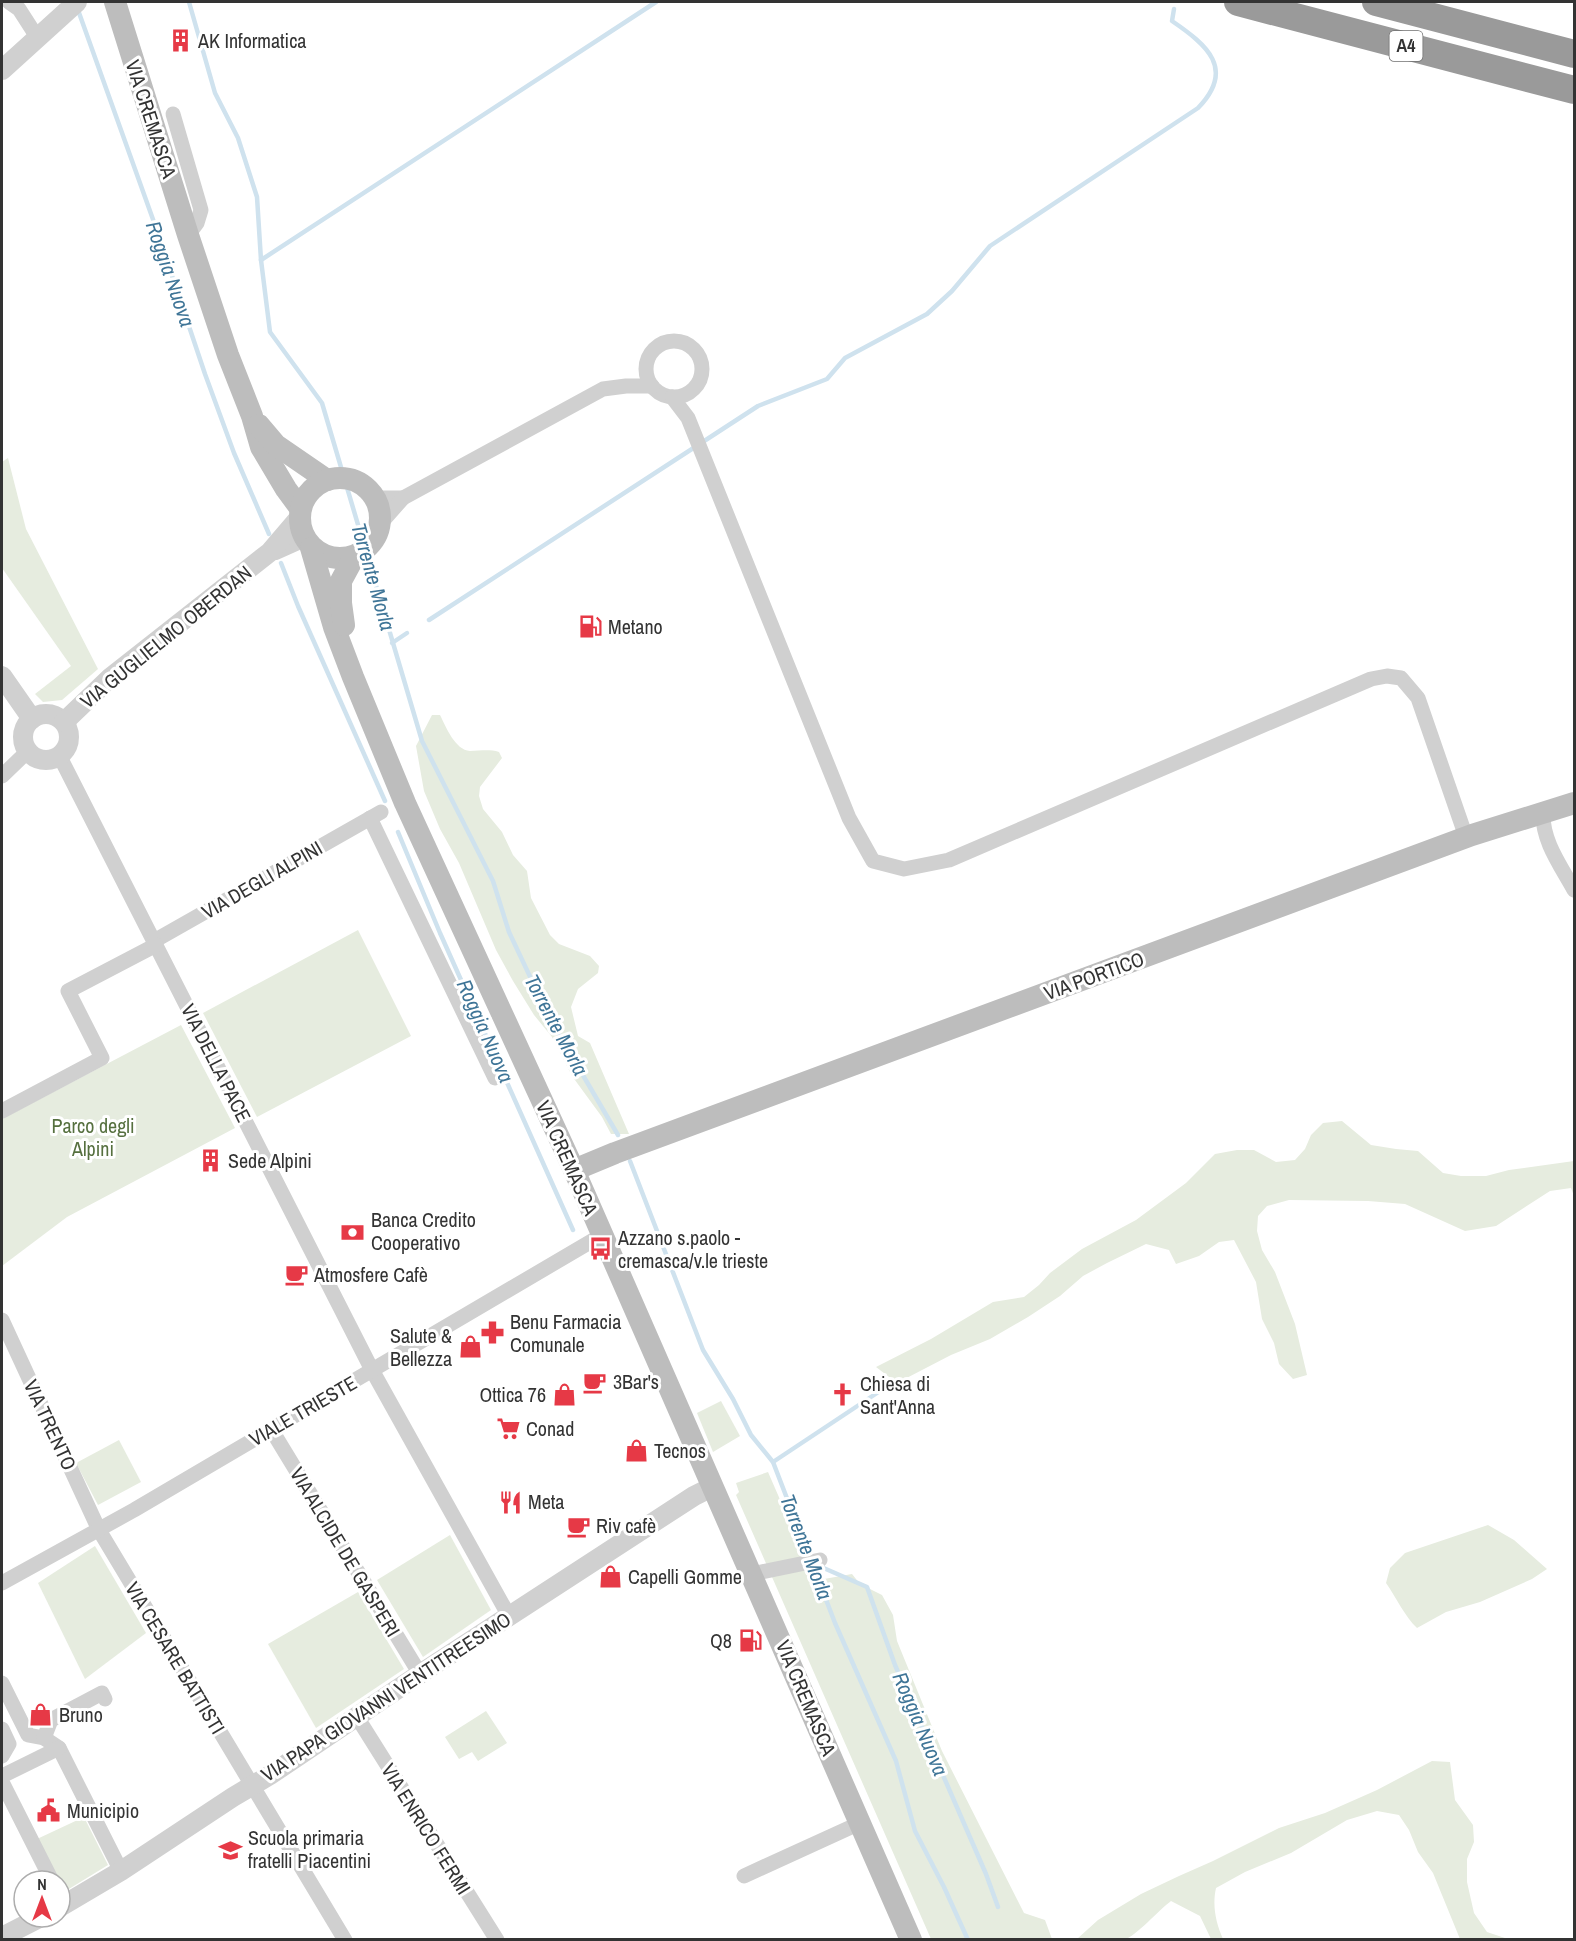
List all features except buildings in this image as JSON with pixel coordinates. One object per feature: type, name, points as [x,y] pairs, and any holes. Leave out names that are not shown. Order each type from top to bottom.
[{"type":"highway","name":"A4","points":[[1238,2],[1575,90]]},
{"type":"highway","name":"A4","points":[[1376,2],[1575,54]]},
{"type":"main road","name":"VIA CREMASCA","points":[[115,2],[228,355],[261,447],[286,489],[303,528],[334,627],[353,677],[410,814],[574,1170],[911,1940]]},
{"type":"main road","name":"VIA CREMASCA","points":[[252,417],[276,445],[339,479],[363,485],[375,498]]},
{"type":"main road","points":[[339,479],[312,488],[307,495],[303,528],[317,552],[332,558],[360,552]]},
{"type":"main road","points":[[375,498],[380,510],[380,524]]},
{"type":"main road","name":"VIA CREMASCA","points":[[353,677],[341,603],[341,581],[360,552],[378,532],[380,524]]},
{"type":"main road","name":"VIA PORTICO","points":[[574,1170],[1472,835],[1575,803]]},
{"type":"main road","points":[[592,1211],[598,1179],[615,1153]]},
{"type":"street","points":[[9,2],[19,9],[37,37]]},
{"type":"street","points":[[2,70],[77,2]]},
{"type":"street","name":"VIA CREMASCA","points":[[173,114],[201,210],[197,223],[188,235]]},
{"type":"street","points":[[626,386],[657,346],[675,340],[685,342],[699,355],[702,374],[692,390],[672,397],[664,395],[652,386],[646,371],[646,363]]},
{"type":"street","points":[[380,524],[403,498],[603,389],[652,386]]},
{"type":"street","points":[[688,418],[692,390]]},
{"type":"street","points":[[672,397],[688,418],[700,445],[849,818],[873,861],[903,869],[949,860],[1360,684],[1387,676],[1401,678],[1418,698],[1464,834],[1472,835]]},
{"type":"street","points":[[375,498],[403,498]]},
{"type":"street","name":"VIA GUGLIELMO OBERDAN","points":[[64,722],[111,677],[303,528]]},
{"type":"street","points":[[2,676],[32,719],[24,732],[28,751],[34,756],[45,759],[59,755]]},
{"type":"street","name":"VIA GUGLIELMO OBERDAN","points":[[32,719],[38,715],[48,714],[64,722],[69,732],[69,740],[67,747],[59,755]]},
{"type":"street","points":[[2,776],[28,751]]},
{"type":"street","name":"VIA DELLA PACE","points":[[59,755],[372,1370],[509,1616]]},
{"type":"street","points":[[1543,813],[1551,849],[1575,890]]},
{"type":"street","name":"VIA DEGLI ALPINI","points":[[155,943],[376,815],[410,899],[495,1078]]},
{"type":"street","points":[[2,1111],[102,1058],[68,991],[155,943]]},
{"type":"street","name":"VIALE TRIESTE","points":[[2,1583],[99,1530],[602,1235]]},
{"type":"street","name":"VIA TRENTO","points":[[2,1320],[99,1530]]},
{"type":"street","name":"VIA ALCIDE DE GASPERI","points":[[271,1429],[420,1674]]},
{"type":"street","name":"VIA PAPA GIOVANNI VENTITREESIMO","points":[[72,1897],[121,1871],[509,1616],[694,1496],[712,1487]]},
{"type":"street","name":"VIA CESARE BATTISTI","points":[[99,1530],[345,1940]]},
{"type":"street","points":[[752,1574],[819,1560]]},
{"type":"street","points":[[2,1683],[28,1736]]},
{"type":"street","points":[[44,1738],[51,1720],[102,1693],[105,1699]]},
{"type":"street","name":"VIA ENRICO FERMI","points":[[357,1717],[497,1940]]},
{"type":"street","points":[[2,1729],[5,1750],[28,1736],[44,1738],[58,1748],[121,1871]]},
{"type":"street","points":[[2,1776],[58,1748]]},
{"type":"street","points":[[2,1782],[46,1869]]},
{"type":"street","points":[[744,1876],[860,1823]]},
{"type":"street","points":[[2,1937],[18,1929]]},
{"type":"green space","points":[[8,458],[26,529],[98,669],[62,700],[43,702],[35,694],[71,666],[2,568],[2,462]]},
{"type":"green space","points":[[432,715],[440,715],[460,747],[470,751],[499,752],[502,758],[480,787],[479,796],[483,809],[502,832],[513,855],[527,871],[531,898],[550,935],[559,944],[590,956],[599,966],[598,973],[578,989],[571,1007],[578,1036],[590,1043],[629,1134],[611,1134],[602,1117],[572,1076],[552,1037],[534,1015],[496,950],[459,863],[440,829],[424,791],[416,746]]},
{"type":"green space","points":[[358,930],[411,1036],[257,1117],[203,1013]]},
{"type":"green space","name":"Parco degli Alpini","points":[[181,1025],[235,1128],[67,1217],[2,1266],[2,1119]]},
{"type":"green space","points":[[1342,1121],[1371,1145],[1418,1151],[1443,1173],[1486,1176],[1509,1170],[1574,1161],[1574,1196],[1571,1188],[1550,1191],[1496,1226],[1465,1231],[1405,1204],[1289,1200],[1267,1206],[1258,1216],[1257,1231],[1262,1250],[1275,1272],[1295,1324],[1307,1375],[1293,1379],[1279,1364],[1274,1343],[1262,1319],[1256,1282],[1234,1240],[1219,1242],[1199,1256],[1176,1264],[1169,1250],[1146,1244],[1083,1276],[1060,1296],[990,1339],[951,1355],[897,1383],[876,1367],[931,1339],[993,1302],[1024,1297],[1050,1273],[1082,1249],[1136,1220],[1186,1183],[1215,1154],[1254,1150],[1276,1162],[1295,1160],[1305,1149],[1311,1135],[1323,1123]]},
{"type":"green space","points":[[721,1401],[740,1436],[713,1452],[697,1413]]},
{"type":"green space","points":[[119,1440],[141,1482],[98,1505],[76,1463]]},
{"type":"green space","points":[[768,1472],[812,1573],[824,1579],[852,1574],[860,1584],[882,1595],[893,1615],[897,1641],[942,1751],[1024,1913],[1045,1920],[1052,1939],[931,1939],[736,1495],[739,1492],[736,1483]]},
{"type":"green space","points":[[1488,1525],[1514,1540],[1547,1569],[1532,1579],[1480,1602],[1446,1612],[1417,1628],[1386,1583],[1390,1568],[1405,1553]]},
{"type":"green space","points":[[450,1535],[491,1610],[423,1657],[377,1580]]},
{"type":"green space","points":[[95,1546],[146,1633],[85,1679],[38,1583]]},
{"type":"green space","points":[[358,1592],[404,1669],[316,1728],[268,1644]]},
{"type":"green space","points":[[486,1711],[507,1743],[478,1761],[472,1752],[459,1759],[445,1737]]},
{"type":"green space","points":[[1432,1761],[1450,1762],[1455,1800],[1473,1825],[1474,1842],[1467,1859],[1467,1882],[1474,1913],[1487,1932],[1508,1939],[1460,1939],[1433,1873],[1418,1852],[1409,1830],[1399,1815],[1377,1811],[1347,1820],[1291,1853],[1245,1872],[1216,1888],[1215,1914],[1223,1939],[1211,1939],[1200,1916],[1171,1901],[1129,1938],[1124,1940],[1077,1939],[1098,1920],[1141,1894],[1279,1828],[1325,1813],[1377,1790]]},
{"type":"green space","points":[[84,1817],[108,1865],[72,1887],[72,1869],[52,1869],[37,1839]]},
{"type":"waterway","name":"Torrente Morla","points":[[189,2],[215,93],[238,138],[257,197],[261,260],[270,332],[322,403],[422,741],[493,881],[509,932],[550,1019],[618,1135]]},
{"type":"waterway","points":[[261,260],[656,2]]},
{"type":"waterway","points":[[429,620],[758,406],[827,379],[845,358],[927,314],[952,291],[990,246],[1198,108],[1209,94],[1215,81],[1216,70],[1206,49],[1172,21],[1174,9]]},
{"type":"waterway","name":"Roggia Nuova","points":[[78,10],[155,225],[205,374],[234,453],[269,534]]},
{"type":"waterway","name":"Roggia Nuova","points":[[281,563],[385,801]]},
{"type":"waterway","points":[[392,643],[407,633]]},
{"type":"waterway","name":"Roggia Nuova","points":[[398,832],[440,933],[573,1230]]},
{"type":"waterway","name":"Torrente Morla","points":[[630,1161],[703,1350],[733,1399],[751,1435],[773,1462],[835,1623],[896,1761],[915,1831],[968,1940]]},
{"type":"waterway","points":[[773,1462],[886,1387]]},
{"type":"waterway","name":"Roggia Nuova","points":[[819,1566],[867,1587],[895,1665],[986,1874],[998,1907]]},
{"type":"place","name":"AK Informatica","points":[[180,41]]},
{"type":"place","name":"Metano","points":[[590,627]]},
{"type":"place","name":"Sede Alpini","points":[[210,1161]]},
{"type":"place","name":"Banca Credito Cooperativo","points":[[353,1232]]},
{"type":"place","name":"Azzano s.paolo - cremasca/v.le trieste","points":[[600,1249]]},
{"type":"place","name":"Atmosfere Cafè","points":[[296,1275]]},
{"type":"place","name":"Benu Farmacia Comunale","points":[[492,1333]]},
{"type":"place","name":"Salute & Bellezza","points":[[470,1347]]},
{"type":"place","name":"3Bar's","points":[[595,1382]]},
{"type":"place","name":"Ottica 76","points":[[564,1395]]},
{"type":"place","name":"Chiesa di Sant'Anna","points":[[842,1395]]},
{"type":"place","name":"Conad","points":[[508,1429]]},
{"type":"place","name":"Tecnos","points":[[636,1451]]},
{"type":"place","name":"Meta","points":[[510,1502]]},
{"type":"place","name":"Riv cafè","points":[[578,1526]]},
{"type":"place","name":"Capelli Gomme","points":[[610,1577]]},
{"type":"place","name":"Q8","points":[[750,1641]]},
{"type":"place","name":"Bruno","points":[[41,1715]]},
{"type":"place","name":"Municipio","points":[[49,1811]]},
{"type":"place","name":"Scuola primaria fratelli Piacentini","points":[[230,1850]]}]
